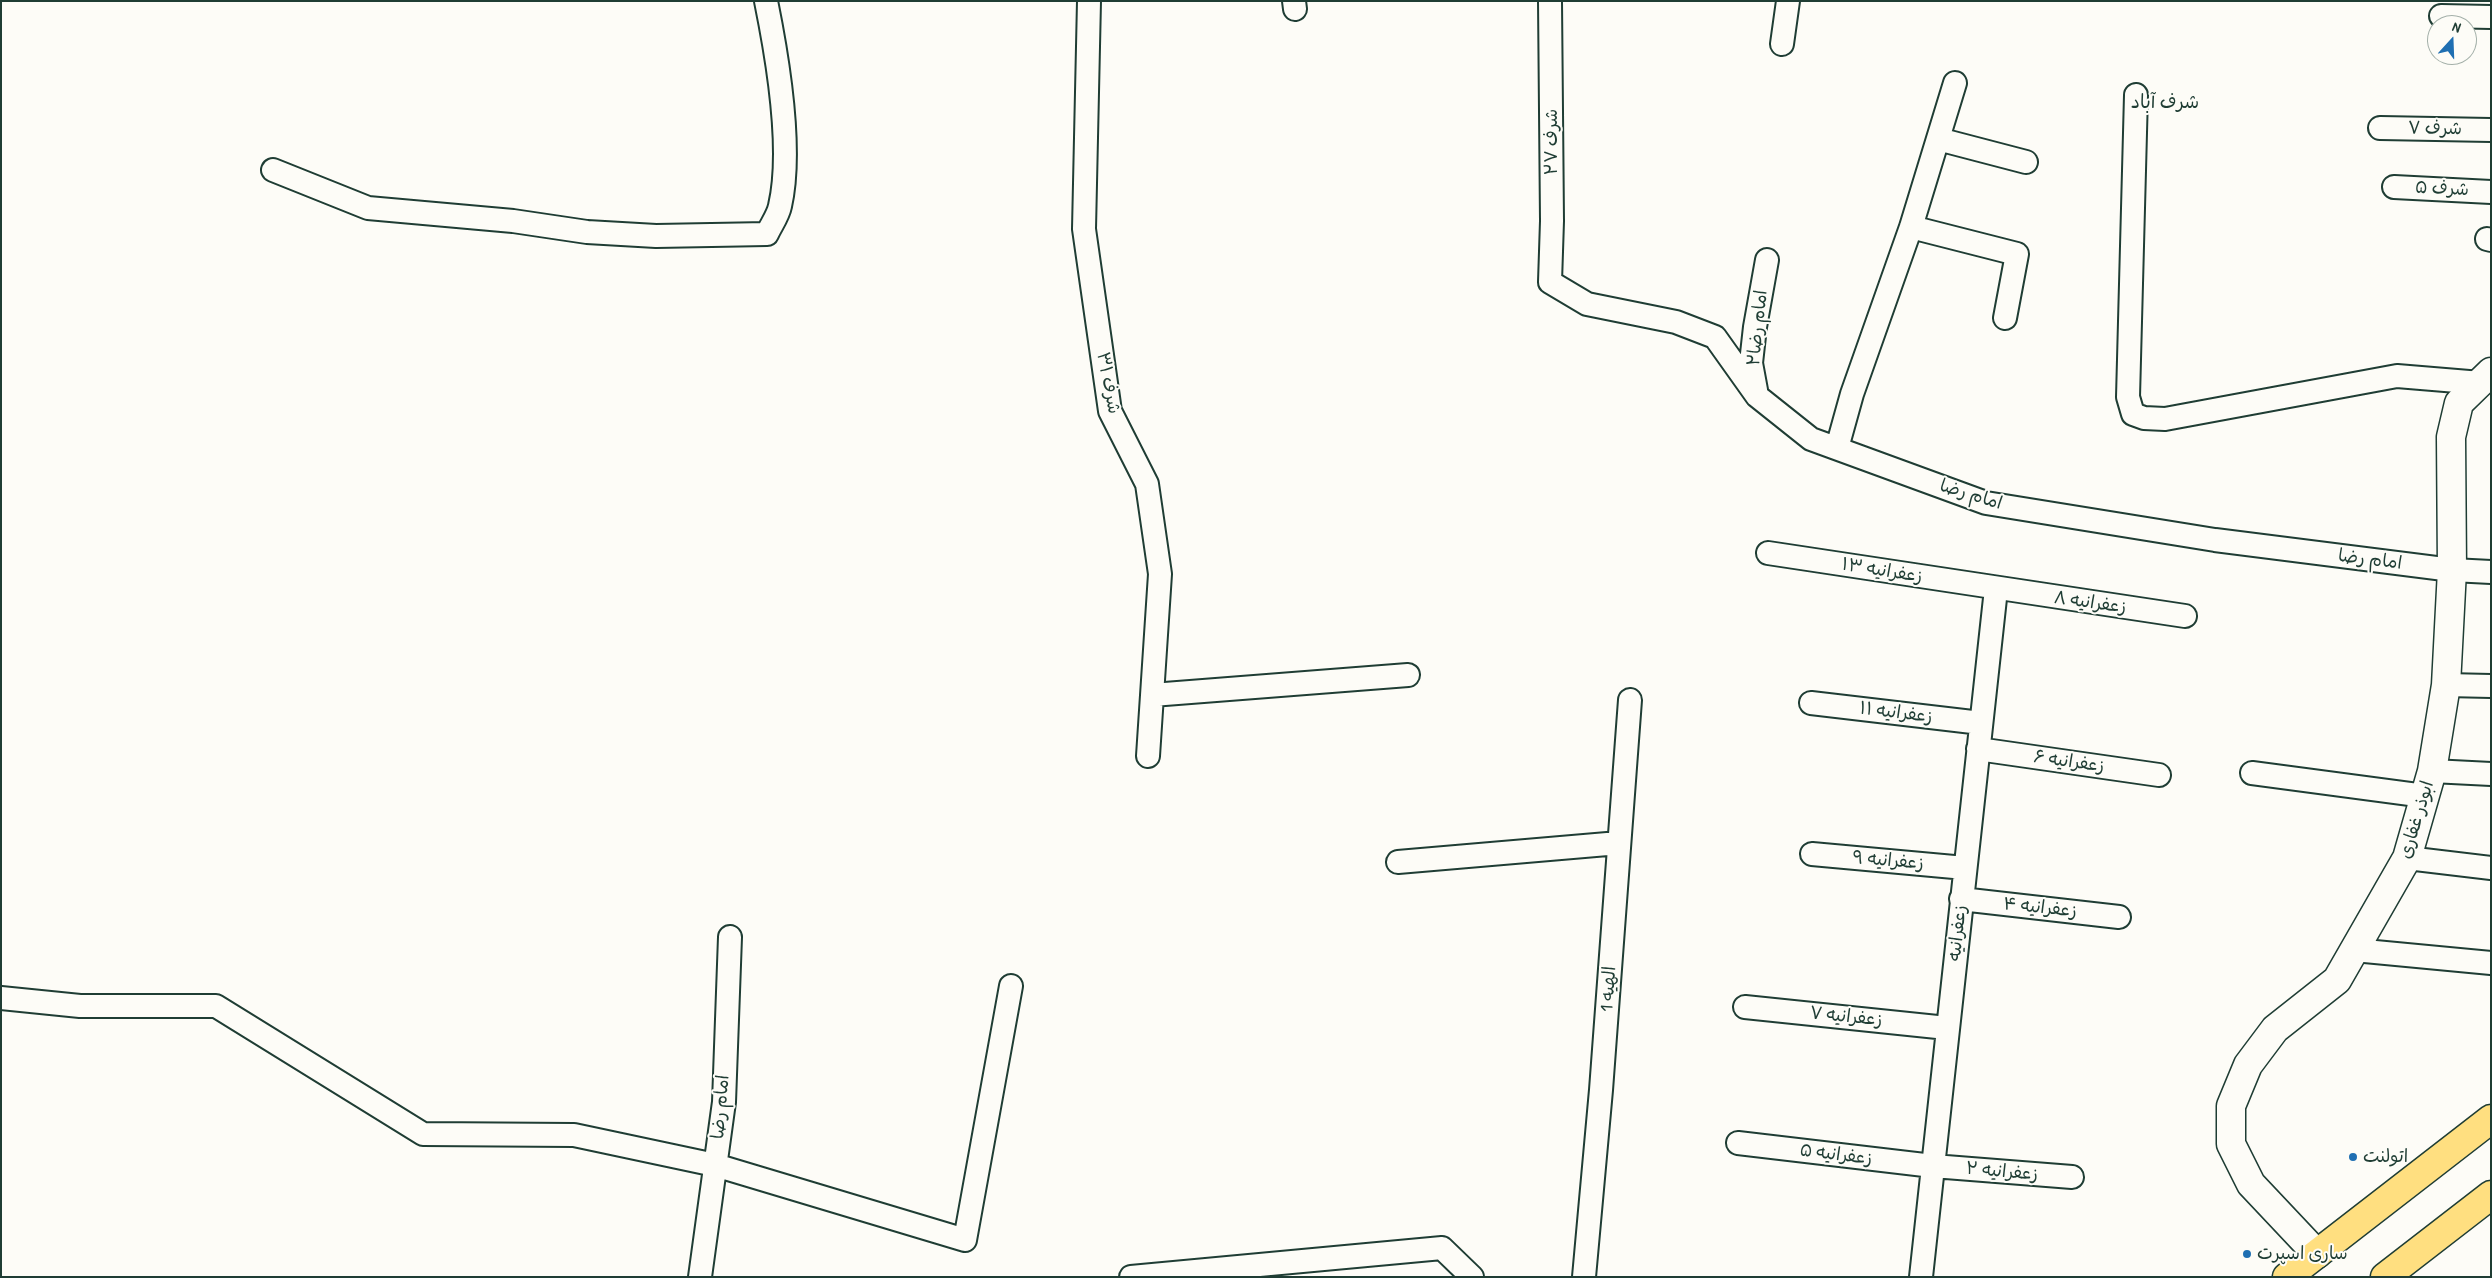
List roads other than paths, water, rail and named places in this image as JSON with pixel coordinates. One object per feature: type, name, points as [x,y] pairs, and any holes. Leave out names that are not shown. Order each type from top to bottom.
[{"type":"highway","points":[[2287,1277],[2491,1118]]},
{"type":"highway","points":[[2385,1277],[2491,1194]]},
{"type":"main road","name":"ابوذر غفاری","points":[[2317,1254],[2251,1184],[2231,1144],[2231,1106],[2248,1065],[2275,1029],[2337,980],[2407,858],[2428,784],[2446,685],[2452,570],[2452,437],[2459,403],[2486,377]]},
{"type":"street","points":[[273,170],[368,208],[513,221],[587,232],[666,236],[767,234],[780,208],[786,164],[778,78],[766,1]]},
{"type":"street","name":"شرف ۳۱","points":[[1088,1],[1084,229],[1110,411],[1147,484],[1160,574],[1148,756]]},
{"type":"street","name":"شرف ۲۷","points":[[1550,1],[1552,211],[1550,282]]},
{"type":"street","points":[[1782,44],[1788,1]]},
{"type":"street","points":[[2477,17],[2491,17]]},
{"type":"street","points":[[1837,448],[1870,339],[1911,228],[1955,83]]},
{"type":"street","points":[[2136,95],[2128,398],[2133,414],[2144,418],[2166,419],[2397,376],[2486,377]]},
{"type":"street","name":"شرف ۷","points":[[2380,128],[2491,130]]},
{"type":"street","points":[[1938,139],[2026,162]]},
{"type":"street","name":"شرف ۵","points":[[2394,187],[2491,192]]},
{"type":"street","points":[[1911,228],[2017,254],[2005,318]]},
{"type":"street","name":"امام رضا۲","points":[[1756,396],[1751,363],[1754,327],[1767,260]]},
{"type":"street","name":"امام رضا","points":[[1550,282],[1587,304],[1676,322],[1715,337],[1756,396],[1811,439],[1986,503],[2215,540],[2452,570],[2491,572]]},
{"type":"street","name":"زعفرانیه ۱۳","points":[[1768,554],[1996,589]]},
{"type":"street","name":"زعفرانیه ۸","points":[[1996,589],[2185,616]]},
{"type":"street","name":"زعفرانیه","points":[[1921,1277],[1996,589]]},
{"type":"street","points":[[1152,696],[1408,675]]},
{"type":"street","points":[[2446,685],[2491,686]]},
{"type":"street","name":"الهیه 1","points":[[1584,1277],[1601,1090],[1630,700]]},
{"type":"street","name":"زعفرانیه ۱۱","points":[[1811,703],[1981,723]]},
{"type":"street","name":"زعفرانیه ۶","points":[[1978,749],[2159,775]]},
{"type":"street","points":[[2252,773],[2428,784],[2491,774]]},
{"type":"street","points":[[1398,862],[1619,843]]},
{"type":"street","name":"زعفرانیه ۹","points":[[1812,854],[1965,868]]},
{"type":"street","points":[[2407,858],[2491,868]]},
{"type":"street","name":"زعفرانیه ۴","points":[[1962,899],[2119,917]]},
{"type":"street","name":"امام رضا","points":[[700,1277],[724,1102],[730,937]]},
{"type":"street","points":[[2354,950],[2491,962]]},
{"type":"street","points":[[1,998],[80,1006],[216,1006],[423,1134],[574,1135],[715,1165],[965,1240],[1011,986]]},
{"type":"street","name":"زعفرانیه ۷","points":[[1745,1007],[1947,1028]]},
{"type":"street","name":"زعفرانیه ۵","points":[[1738,1144],[1933,1166]]},
{"type":"street","name":"زعفرانیه ۲","points":[[1933,1166],[2072,1178]]},
{"type":"street","points":[[1131,1277],[1442,1248],[1472,1277]]},
{"type":"place","name":"اتولنت","points":[[2353,1157]]},
{"type":"place","name":"ساری اسپرت","points":[[2247,1254]]},
{"type":"district","name":"شرف آباد","points":[[2165,103]]}]
